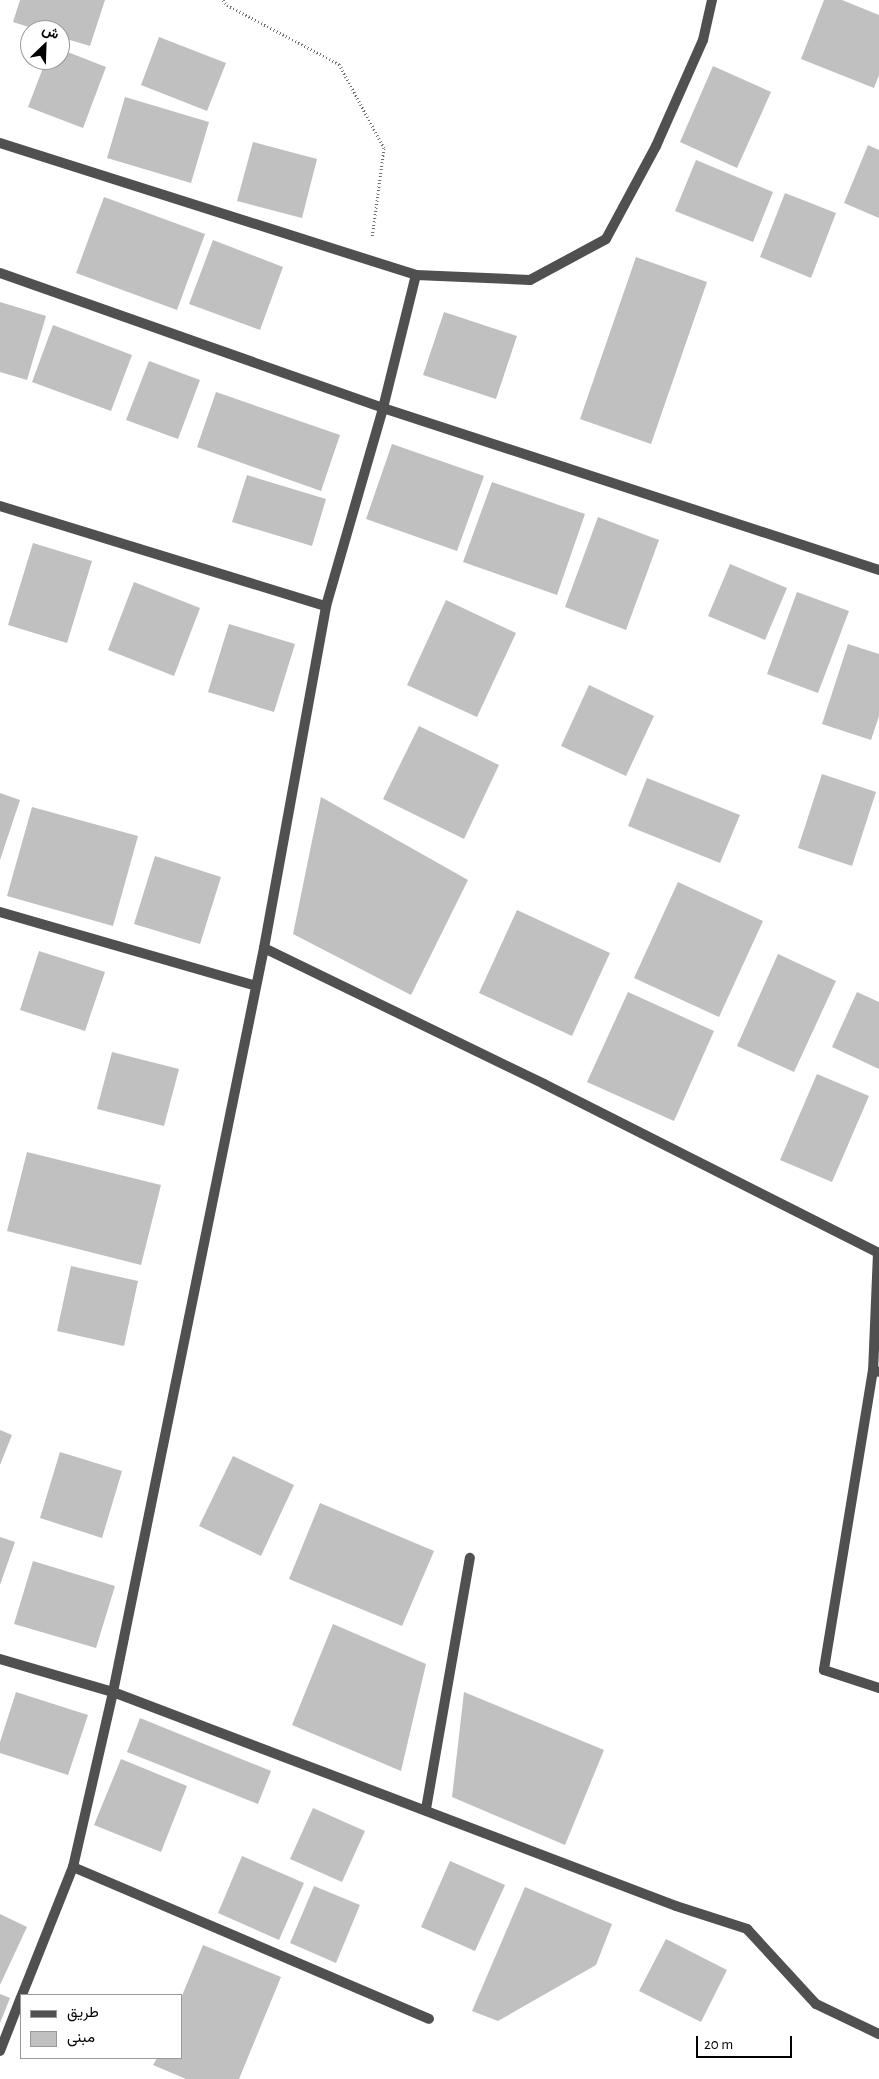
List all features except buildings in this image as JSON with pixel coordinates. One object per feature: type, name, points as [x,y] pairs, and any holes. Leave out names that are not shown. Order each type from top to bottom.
[{"type":"street","points":[[0,143],[416,275],[530,280],[606,239],[656,146],[703,40],[712,0]]},
{"type":"street","points":[[0,273],[383,408],[879,570]]},
{"type":"street","points":[[23,1994],[73,1867],[113,1692],[264,948],[326,606],[383,408],[416,275]]},
{"type":"street","points":[[0,506],[326,606]]},
{"type":"street","points":[[0,912],[256,986]]},
{"type":"street","points":[[264,948],[544,1084],[878,1253],[876,1371],[824,1670],[879,1688]]},
{"type":"street","points":[[426,1809],[470,1558]]},
{"type":"street","points":[[0,1659],[113,1692],[426,1809],[676,1906],[747,1929],[816,2004],[879,2034]]},
{"type":"street","points":[[73,1867],[429,2019]]},
{"type":"street","points":[[0,2051],[20,2001]]},
{"type":"path","points":[[223,0],[227,6],[339,64],[384,148],[369,261]]}]
